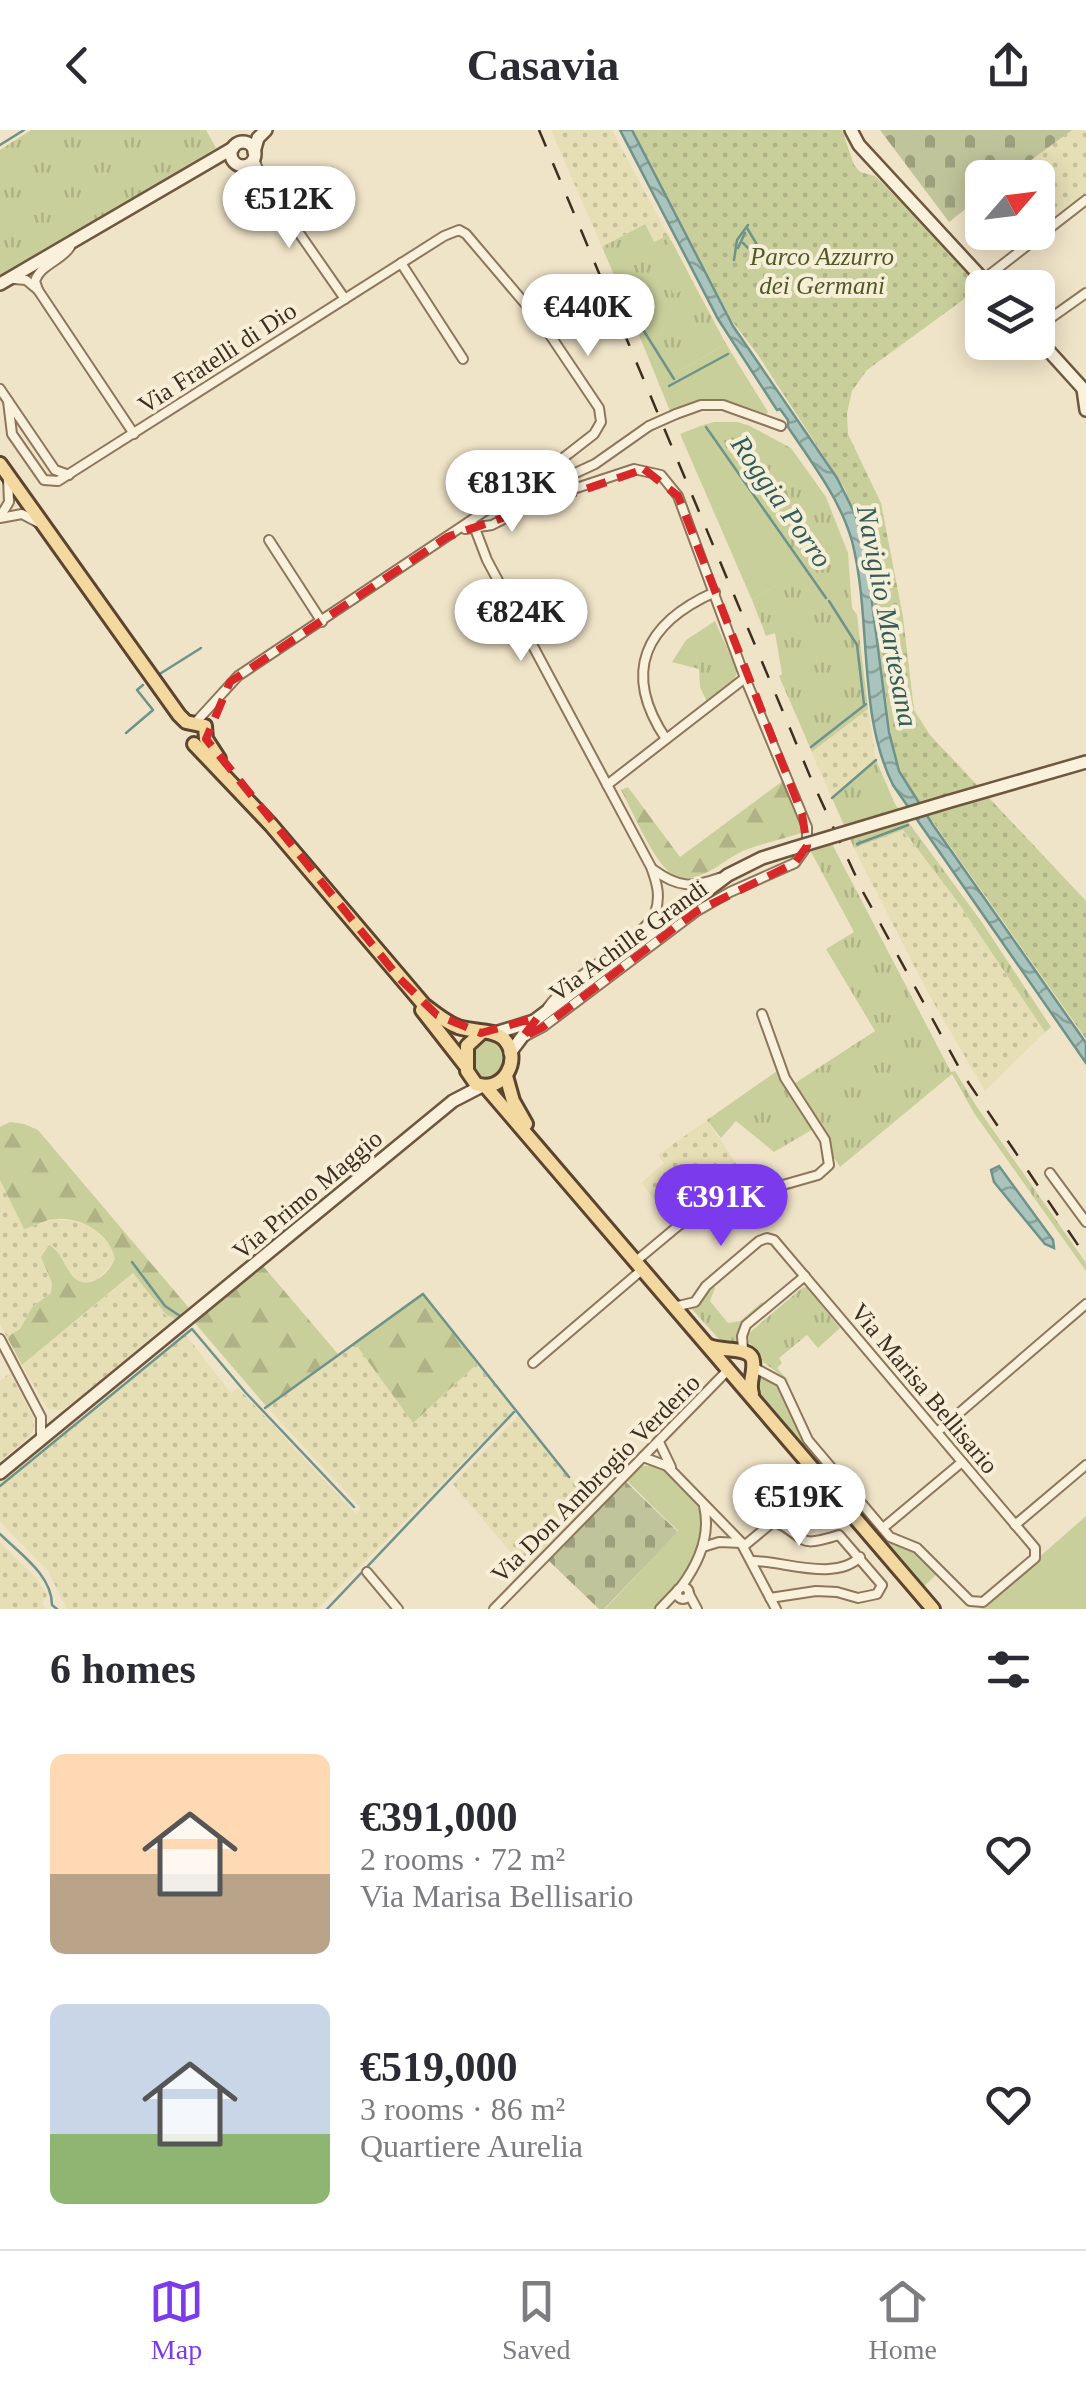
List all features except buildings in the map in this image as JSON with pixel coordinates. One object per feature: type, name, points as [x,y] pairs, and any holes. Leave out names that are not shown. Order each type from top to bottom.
[{"type":"main road","points":[[3,282],[264,130]]},
{"type":"main road","points":[[247,160],[264,130]]},
{"type":"main road","points":[[852,130],[860,145],[976,270]]},
{"type":"main road","points":[[237,145],[232,158],[247,160]]},
{"type":"main road","points":[[237,145],[250,145],[247,160]]},
{"type":"main road","points":[[194,170],[247,160]]},
{"type":"main road","points":[[1055,359],[1085,394],[1086,410]]},
{"type":"main road","points":[[0,452],[126,644],[258,804],[270,825],[400,979],[467,1068],[471,1079],[484,1086],[540,1146],[933,1609]]},
{"type":"main road","points":[[4,470],[56,541]]},
{"type":"main road","points":[[540,1146],[515,1106],[506,1076],[510,1053],[539,1018],[728,875],[762,858],[1086,762]]},
{"type":"main road","points":[[400,979],[437,1015],[456,1026],[505,1040],[510,1053]]},
{"type":"main road","points":[[467,1068],[467,1046],[488,1034],[539,1018]]},
{"type":"main road","name":"Via Primo Maggio","points":[[0,1473],[453,1101],[464,1086],[467,1068]]},
{"type":"main road","points":[[484,1086],[496,1085],[506,1076]]},
{"type":"main road","name":"Via Primo Maggio","points":[[453,1101],[484,1086]]},
{"type":"main road","points":[[707,1345],[723,1351],[740,1350],[752,1357],[752,1397]]},
{"type":"main road","points":[[729,1372],[728,1358],[740,1350]]},
{"type":"main road","points":[[729,1372],[743,1376],[752,1369]]},
{"type":"street","points":[[247,160],[345,299]]},
{"type":"street","points":[[1003,270],[1086,200]]},
{"type":"street","name":"Via Fratelli di Dio","points":[[69,475],[457,230],[466,234],[544,326],[600,412],[596,432],[518,502]]},
{"type":"street","points":[[73,241],[64,256],[38,273],[35,283],[134,434]]},
{"type":"street","points":[[401,263],[463,359]]},
{"type":"street","points":[[3,282],[23,280],[38,290]]},
{"type":"street","points":[[1055,315],[1086,292]]},
{"type":"street","points":[[0,389],[55,470],[69,475]]},
{"type":"street","points":[[8,401],[12,434],[44,480],[56,482],[69,475]]},
{"type":"street","points":[[474,524],[490,525],[530,491],[595,464],[649,426],[701,405],[724,405],[781,426]]},
{"type":"street","points":[[12,434],[16,428],[26,427]]},
{"type":"street","points":[[197,733],[230,682],[474,524],[484,513],[544,499],[634,469],[658,474],[676,492],[745,678],[607,785]]},
{"type":"street","points":[[0,517],[9,502],[4,470]]},
{"type":"street","points":[[484,513],[482,520],[490,525]]},
{"type":"street","points":[[0,517],[22,514],[44,528]]},
{"type":"street","points":[[474,524],[487,560],[651,867],[658,900],[652,919],[560,991],[539,1018]]},
{"type":"street","points":[[270,540],[322,622]]},
{"type":"street","points":[[666,739],[646,700],[644,675],[648,652],[670,617],[688,603],[715,592]]},
{"type":"street","name":"Via Achille Grandi","points":[[522,1038],[543,1027],[697,911],[787,867],[805,852],[807,827],[745,678]]},
{"type":"street","points":[[197,733],[218,698]]},
{"type":"street","points":[[651,867],[669,881],[686,886],[728,875]]},
{"type":"street","points":[[533,1363],[678,1226],[709,1206],[818,1175],[829,1165],[825,1140],[786,1080],[762,1014]]},
{"type":"street","points":[[1050,1173],[1086,1222]]},
{"type":"street","name":"Via Marisa Bellisario","points":[[674,1306],[696,1302],[706,1286],[760,1240],[771,1238],[1015,1525]]},
{"type":"street","points":[[740,1350],[746,1325],[805,1276]]},
{"type":"street","points":[[651,1303],[663,1293]]},
{"type":"street","points":[[937,1432],[1086,1304]]},
{"type":"street","points":[[0,1339],[38,1410],[43,1427],[40,1441]]},
{"type":"street","points":[[752,1369],[782,1383],[806,1436],[882,1528],[894,1540],[917,1548],[968,1600],[977,1604],[1036,1556],[1036,1549],[1015,1525],[1086,1465]]},
{"type":"street","name":"Via Don Ambrogio Verderio","points":[[494,1609],[729,1372]]},
{"type":"street","points":[[38,1410],[54,1418],[72,1414]]},
{"type":"street","points":[[659,1442],[675,1475]]},
{"type":"street","points":[[644,1458],[664,1464],[743,1545],[776,1609]]},
{"type":"street","points":[[882,1528],[962,1462]]},
{"type":"street","points":[[662,1607],[684,1593],[702,1547],[704,1506]]},
{"type":"street","points":[[702,1547],[722,1541],[743,1545],[774,1521],[806,1542],[819,1542],[839,1534],[882,1585],[877,1594],[862,1598],[821,1591],[770,1598]]},
{"type":"street","points":[[753,1561],[792,1568],[839,1568],[848,1567],[860,1557]]},
{"type":"street","points":[[366,1572],[398,1609]]},
{"type":"street","points":[[684,1593],[696,1609]]},
{"type":"street","points":[[504,1600],[514,1609]]},
{"type":"highlighted area","points":[[644,469],[678,496],[802,814],[807,846],[795,863],[697,911],[543,1027],[522,1038],[538,1017],[481,1033],[437,1015],[400,979],[206,739],[230,682],[447,537]]},
{"type":"shaded area","points":[[551,130],[612,130],[668,235],[654,242],[644,224],[602,247]]},
{"type":"shaded area","points":[[1072,130],[1086,130],[1086,193],[1055,218],[1055,160],[1031,160]]},
{"type":"shaded area","points":[[868,709],[876,760],[832,798],[812,753]]},
{"type":"shaded area","points":[[902,830],[957,901],[1045,1032],[985,1091],[928,993],[854,848]]},
{"type":"shaded area","points":[[707,1120],[754,1190],[725,1198],[676,1225],[641,1183],[664,1163],[658,1155]]},
{"type":"shaded area","points":[[0,1180],[24,1229],[55,1219],[73,1221],[95,1229],[112,1248],[115,1260],[98,1279],[84,1283],[74,1279],[53,1246],[41,1257],[52,1283],[51,1293],[32,1307],[20,1329],[7,1337],[0,1324]]},
{"type":"shaded area","points":[[134,1273],[165,1315],[176,1319],[68,1406],[62,1410],[48,1409],[22,1365]]},
{"type":"shaded area","points":[[185,1334],[231,1393],[238,1388],[356,1514],[361,1508],[266,1406],[354,1342],[413,1423],[477,1364],[515,1410],[318,1609],[67,1609],[48,1571],[0,1522],[0,1480],[64,1429],[83,1419]]},
{"type":"shaded area","points":[[10,1373],[33,1417],[34,1429],[0,1461],[0,1381]]},
{"type":"shaded area","points":[[519,1415],[592,1502],[525,1569],[453,1484]]},
{"type":"shaded area","points":[[0,1542],[36,1578],[47,1595],[42,1604],[47,1609],[0,1609]]},
{"type":"green space","points":[[31,130],[206,130],[216,148],[0,277],[0,150]]},
{"type":"green space","name":"Parco Azzurro dei Germani","points":[[633,130],[842,130],[860,172],[875,176],[914,215],[918,214],[968,270],[965,298],[867,370],[852,391],[848,434],[881,503],[903,617],[914,710],[930,735],[1086,901],[1086,1039],[899,768],[891,736],[865,540],[844,487],[732,321]]},
{"type":"green space","points":[[880,130],[1072,130],[1031,160],[965,160],[965,209],[949,222]]},
{"type":"green space","points":[[645,224],[654,242],[668,235],[726,344],[671,376],[628,308],[602,247]]},
{"type":"green space","points":[[672,242],[694,284],[674,295],[651,253]]},
{"type":"green space","points":[[628,308],[671,376],[726,344],[768,412],[765,417],[720,400],[670,411]]},
{"type":"green space","points":[[714,422],[750,426],[791,448],[826,497],[848,553],[852,608],[857,615],[868,709],[812,752],[779,676],[782,674],[775,633],[766,636],[752,600],[805,568],[703,425]]},
{"type":"green space","points":[[703,425],[806,568],[752,600],[680,434]]},
{"type":"green space","points":[[715,621],[737,671],[734,682],[707,702],[700,687],[699,669],[672,662],[686,640]]},
{"type":"green space","points":[[876,760],[895,804],[981,921],[1051,1027],[1045,1032],[957,901],[903,830],[854,848],[832,798]]},
{"type":"green space","points":[[784,780],[805,832],[745,850],[708,872],[687,878],[678,877],[661,864],[621,790],[628,787],[680,857]]},
{"type":"green space","points":[[832,844],[951,1072],[955,1071],[1086,1263],[1086,1271],[974,1113],[952,1074],[840,1167],[815,1128],[774,1152],[736,1121],[721,1138],[707,1120],[777,1071],[789,1087],[875,1031],[826,949],[854,932],[810,850]]},
{"type":"green space","points":[[484,1037],[496,1039],[506,1053],[501,1076],[483,1082],[473,1074],[470,1056],[476,1041]]},
{"type":"green space","points":[[10,1122],[38,1130],[189,1308],[176,1319],[166,1315],[133,1273],[22,1365],[7,1337],[20,1329],[32,1307],[51,1293],[52,1283],[41,1257],[49,1245],[71,1275],[82,1282],[102,1276],[115,1259],[101,1235],[85,1224],[52,1219],[24,1229],[0,1180],[0,1127]]},
{"type":"green space","points":[[263,1266],[338,1354],[266,1406],[194,1322]]},
{"type":"green space","points":[[712,1285],[715,1288],[710,1301],[728,1323],[740,1321],[762,1302],[765,1306],[742,1324],[736,1343],[726,1347],[690,1307]]},
{"type":"green space","points":[[803,1287],[840,1328],[818,1348],[807,1335],[779,1358],[782,1363],[777,1368],[789,1381],[763,1362],[758,1350],[749,1343],[748,1334]]},
{"type":"green space","points":[[423,1292],[477,1364],[413,1423],[354,1342]]},
{"type":"green space","points":[[759,1374],[777,1383],[807,1444],[888,1540],[914,1550],[937,1574],[921,1589],[757,1393],[752,1380]]},
{"type":"green space","points":[[642,1466],[665,1470],[696,1501],[703,1511],[703,1537],[692,1564],[656,1609],[605,1609],[678,1531],[627,1481]]},
{"type":"green space","points":[[625,1481],[678,1532],[604,1609],[599,1609],[549,1561]]},
{"type":"green space","points":[[1086,1516],[1086,1609],[980,1609]]},
{"type":"water","points":[[620,130],[632,130],[733,326],[837,478],[855,514],[864,541],[889,732],[899,771],[1086,1043],[1086,1063],[893,785],[874,727],[858,571],[847,526],[788,427],[788,420],[777,410],[718,319]]},
{"type":"water","points":[[999,1166],[1053,1240],[1054,1248],[1045,1244],[994,1182],[991,1170]]},
{"type":"waterway","points":[[0,145],[24,130]]},
{"type":"waterway","points":[[734,260],[737,240],[748,225]]},
{"type":"waterway","points":[[747,228],[765,258]]},
{"type":"waterway","points":[[738,248],[745,233]]},
{"type":"waterway","points":[[743,243],[759,259]]},
{"type":"waterway","points":[[750,267],[773,251]]},
{"type":"waterway","points":[[747,267],[757,258]]},
{"type":"waterway","name":"Roggia Porro","points":[[632,312],[674,379]]},
{"type":"waterway","points":[[669,386],[728,354]]},
{"type":"waterway","name":"Roggia Porro","points":[[706,427],[826,598]]},
{"type":"waterway","name":"Roggia Porro","points":[[829,601],[857,645],[864,704]]},
{"type":"waterway","points":[[158,675],[201,648]]},
{"type":"waterway","points":[[126,733],[153,710],[137,690],[143,685]]},
{"type":"waterway","points":[[811,747],[866,704]]},
{"type":"waterway","points":[[832,798],[876,760]]},
{"type":"waterway","points":[[857,844],[908,825]]},
{"type":"waterway","points":[[132,1262],[165,1306],[180,1316]]},
{"type":"waterway","points":[[265,1408],[423,1294],[569,1477]]},
{"type":"waterway","points":[[0,1486],[192,1329],[246,1393],[354,1507]]},
{"type":"waterway","points":[[729,1380],[923,1609]]},
{"type":"waterway","points":[[327,1609],[514,1412]]},
{"type":"waterway","points":[[0,1534],[41,1575],[57,1609]]},
{"type":"railway","points":[[539,130],[812,781],[863,892],[962,1073],[1086,1257]]},
{"type":"water label","name":"Naviglio Martesana","points":[[888,616]]}]
